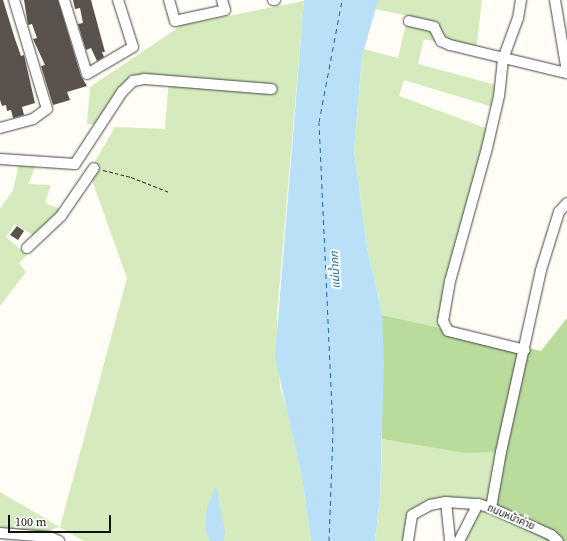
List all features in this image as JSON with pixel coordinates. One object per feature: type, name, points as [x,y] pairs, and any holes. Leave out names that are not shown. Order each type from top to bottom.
[{"type":"street","points":[[0,128],[33,119],[47,109],[14,0]]},
{"type":"street","points":[[64,0],[87,74],[133,47],[118,0]]},
{"type":"street","points":[[169,0],[175,21],[225,10],[222,0]]},
{"type":"street","points":[[521,0],[518,18],[503,59],[496,108],[474,198],[450,281],[444,326],[448,331],[525,350]]},
{"type":"street","points":[[409,21],[434,27],[441,41],[450,45],[503,59],[567,72],[555,0]]},
{"type":"street","points":[[0,159],[75,164],[109,110],[133,81],[144,79],[272,89]]},
{"type":"street","points":[[27,248],[61,216],[94,168]]},
{"type":"street","points":[[491,508],[501,452],[549,244],[559,212],[567,203]]},
{"type":"street","points":[[408,541],[412,515],[430,506],[446,502],[478,504]]},
{"type":"street","points":[[446,502],[450,541]]},
{"type":"street","name":"ถนนหน้าค่าย","points":[[459,541],[478,504],[491,508],[551,535],[558,541]]},
{"type":"street","points":[[0,533],[52,540]]},
{"type":"path","points":[[94,168],[131,177],[169,192]]},
{"type":"green space","points":[[378,0],[482,0],[476,51],[424,39],[418,64],[500,86],[496,108],[404,80],[399,96],[491,130],[444,326],[440,329],[382,315],[367,247],[354,150],[362,57],[364,49],[398,58],[408,16],[375,9]]},
{"type":"green space","points":[[304,1],[277,314],[280,387],[287,409],[302,477],[311,541],[84,541],[59,527],[42,533],[0,529],[0,492],[60,527],[127,278],[89,172],[115,127],[165,129],[169,78],[130,75],[96,125],[87,124],[90,87],[182,25]]},
{"type":"green space","points":[[20,160],[37,163],[28,184],[51,185],[45,203],[69,212],[59,226],[42,241],[15,224],[6,237],[27,255],[19,263],[26,272],[0,306],[0,209],[13,190]]},
{"type":"green space","points":[[382,315],[541,351],[567,318],[567,541],[547,541],[491,508],[500,452],[464,453],[382,439]]},
{"type":"green space","points":[[382,439],[459,452],[501,452],[550,541],[459,541],[478,504],[446,502],[412,515],[408,541],[375,541],[380,498]]},
{"type":"water","name":"แม่น้ำกก","points":[[304,0],[378,0],[362,57],[354,150],[367,247],[382,315],[384,361],[380,498],[375,541],[311,541],[302,477],[275,357]]},
{"type":"water","points":[[216,486],[225,532],[223,541],[210,541],[205,529],[207,507]]},
{"type":"building","points":[[0,0],[3,0],[21,56],[24,55],[35,103],[22,107],[24,115],[13,118],[11,110],[7,111],[6,105],[2,106],[0,100]]},
{"type":"building","points":[[24,0],[58,0],[81,76],[87,86],[67,92],[70,100],[53,105],[41,66],[45,65],[33,39],[37,38],[32,24],[28,25]]},
{"type":"building","points":[[73,0],[91,0],[105,52],[102,52],[104,57],[97,61],[91,48],[86,50],[78,24],[83,23],[80,8],[75,9]]},
{"type":"building","points":[[17,226],[24,231],[18,240],[10,235]]},
{"type":"ferry route","points":[[329,541],[333,431],[319,122],[342,0]]}]
